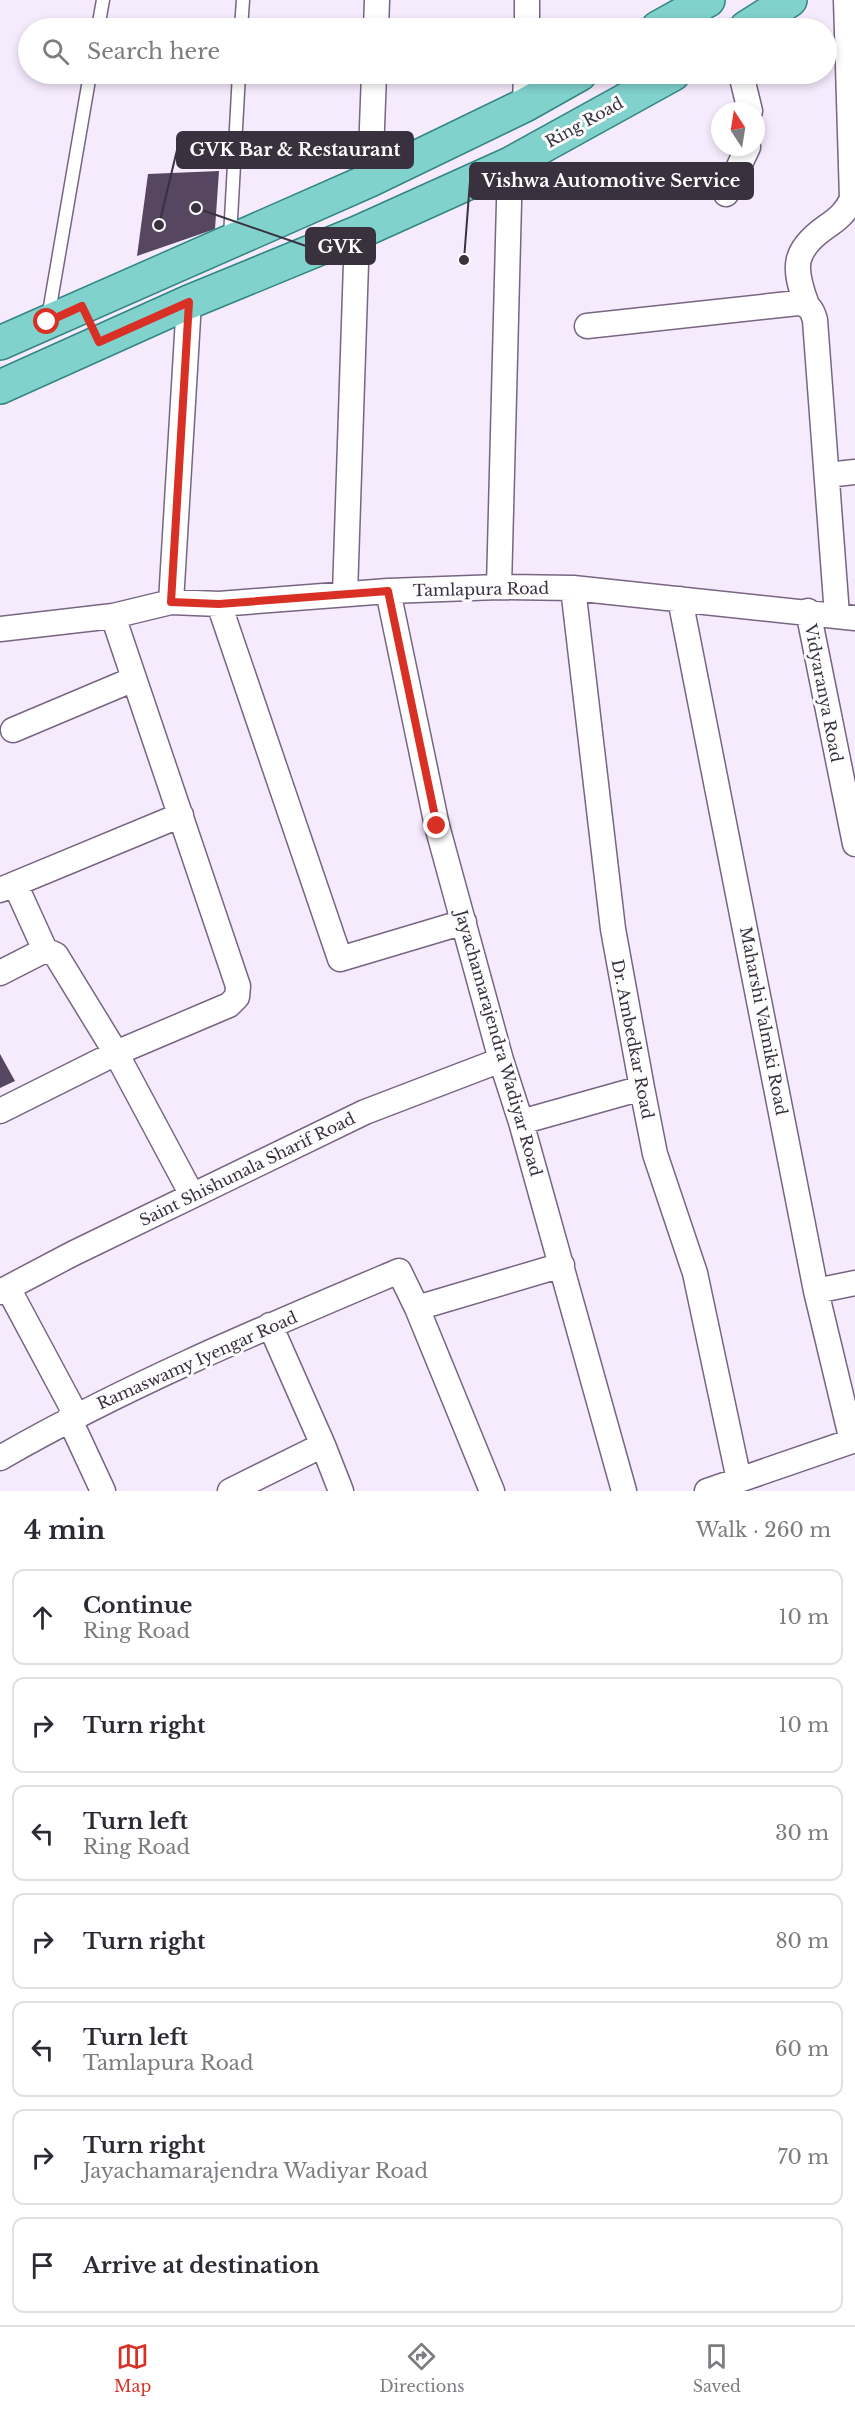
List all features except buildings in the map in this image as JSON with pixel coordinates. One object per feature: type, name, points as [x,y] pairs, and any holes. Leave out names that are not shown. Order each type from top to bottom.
[{"type":"main road","points":[[676,18],[708,0]]},
{"type":"main road","points":[[762,18],[790,0]]},
{"type":"main road","points":[[0,343],[370,180],[487,124],[526,89],[544,84]]},
{"type":"main road","name":"Ring Road","points":[[0,387],[189,302],[357,233],[510,164],[655,84]]},
{"type":"main road","points":[[487,124],[510,164]]},
{"type":"main road","points":[[82,306],[99,342]]},
{"type":"street","points":[[376,18],[377,0]]},
{"type":"street","points":[[527,0],[527,18]]},
{"type":"street","points":[[846,0],[852,199],[839,218],[804,245],[798,257],[797,270],[807,305],[815,320],[827,475],[846,616]]},
{"type":"street","points":[[370,180],[374,84]]},
{"type":"street","points":[[743,84],[748,102]]},
{"type":"street","points":[[726,194],[744,156]]},
{"type":"street","points":[[499,587],[510,164]]},
{"type":"street","points":[[345,594],[357,233]]},
{"type":"street","points":[[171,602],[189,302]]},
{"type":"street","points":[[587,326],[798,303],[807,305]]},
{"type":"street","points":[[827,475],[855,472]]},
{"type":"street","name":"Tamlapura Road","points":[[0,629],[113,616],[171,602],[219,604],[388,591],[499,587],[573,588],[846,616]]},
{"type":"street","name":"Dr. Ambedkar Road","points":[[573,588],[613,929],[654,1154],[695,1273],[740,1480]]},
{"type":"street","name":"Jayachamarajendra Wadiyar Road","points":[[388,591],[437,826],[624,1491]]},
{"type":"street","name":"Maharshi Valmiki Road","points":[[680,599],[816,1291],[853,1441]]},
{"type":"street","points":[[219,604],[340,959],[464,922]]},
{"type":"street","name":"Vidyaranya Road","points":[[808,611],[855,844]]},
{"type":"street","points":[[0,1111],[116,1053],[229,1005],[237,996],[238,986],[113,616]]},
{"type":"street","points":[[13,730],[134,679]]},
{"type":"street","points":[[181,814],[8,887],[45,950],[56,955],[116,1053],[192,1195]]},
{"type":"street","points":[[0,973],[45,950]]},
{"type":"street","name":"Saint Shishunala Sharif Road","points":[[4,1290],[192,1195],[365,1112],[501,1060]]},
{"type":"street","points":[[521,1122],[642,1088]]},
{"type":"street","points":[[492,1491],[417,1308],[562,1265]]},
{"type":"street","name":"Ramaswamy Iyengar Road","points":[[0,1458],[73,1416],[270,1325],[399,1271],[417,1308]]},
{"type":"street","points":[[816,1291],[855,1283]]},
{"type":"street","points":[[4,1290],[73,1416],[103,1491]]},
{"type":"street","points":[[270,1325],[341,1491]]},
{"type":"street","points":[[707,1491],[853,1441]]},
{"type":"street","points":[[230,1491],[323,1445]]},
{"type":"lane","points":[[100,18],[103,0]]},
{"type":"lane","points":[[242,18],[243,0]]},
{"type":"lane","points":[[47,322],[88,84]]},
{"type":"lane","points":[[230,240],[238,84]]},
{"type":"place","name":"GVK","points":[[196,208]]},
{"type":"place","name":"GVK Bar & Restaurant","points":[[159,225]]},
{"type":"place","name":"Vishwa Automotive Service","points":[[464,260]]},
{"type":"route","points":[[47,322],[82,306],[99,342],[189,302],[171,602],[219,604],[388,591],[437,826]]}]
